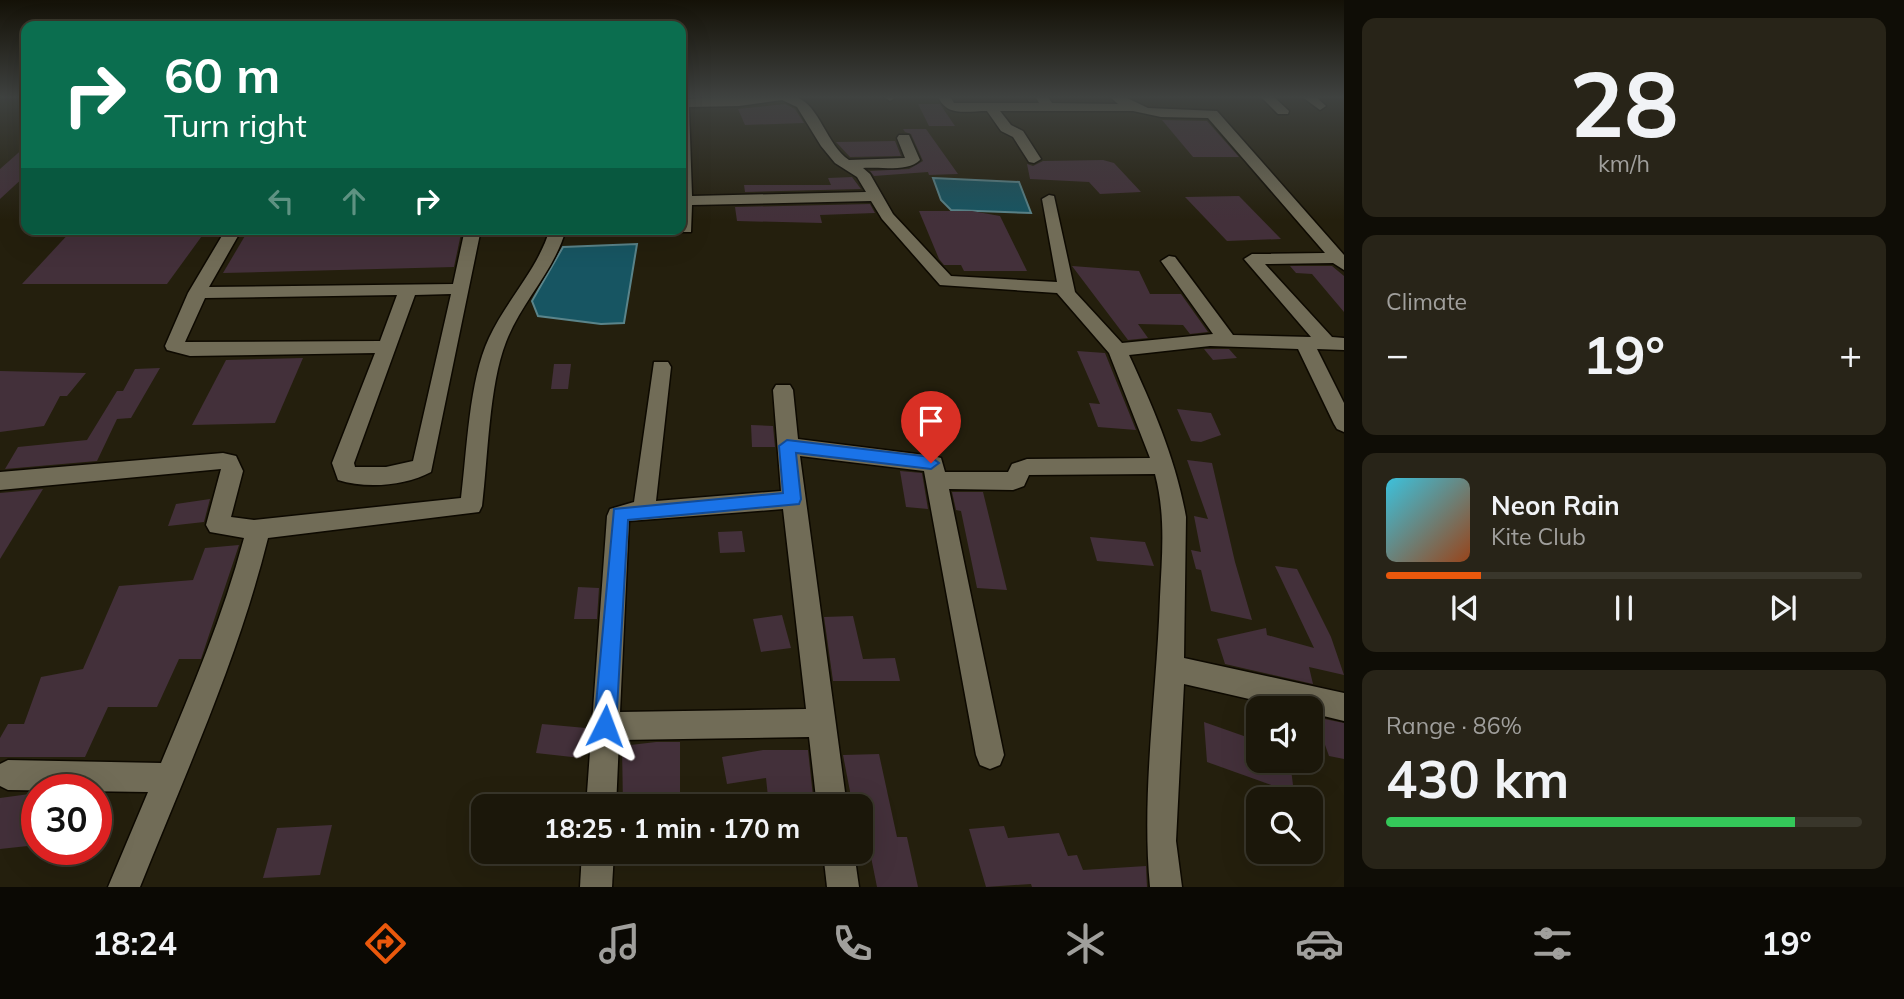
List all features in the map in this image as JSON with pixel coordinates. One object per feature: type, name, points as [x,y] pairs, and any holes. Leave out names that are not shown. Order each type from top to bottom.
[{"type":"street","points":[[823,137],[840,160],[863,174],[887,216],[946,281],[1052,286],[1067,291]]},
{"type":"street","points":[[1020,137],[1034,159]]},
{"type":"street","points":[[1233,137],[1341,261]]},
{"type":"street","points":[[848,164],[910,162],[914,159],[904,138]]},
{"type":"street","points":[[686,201],[877,196]]},
{"type":"street","points":[[1049,199],[1067,291],[1117,349],[1139,397],[1173,498],[1175,517],[1171,668],[1161,841],[1166,887]]},
{"type":"street","points":[[231,235],[197,293],[174,346],[179,349],[387,347]]},
{"type":"street","points":[[408,290],[343,463],[346,474],[372,476],[415,471],[423,466],[471,235]]},
{"type":"street","points":[[0,481],[223,461],[231,466],[232,474],[218,525],[254,530],[471,506],[488,370],[494,350],[501,331],[549,258],[556,235]]},
{"type":"street","points":[[1336,344],[1252,259],[1341,261]]},
{"type":"street","points":[[1169,261],[1227,340]]},
{"type":"street","points":[[197,293],[460,289]]},
{"type":"street","points":[[1117,349],[1227,340],[1336,344]]},
{"type":"street","points":[[1304,342],[1344,424]]},
{"type":"street","points":[[644,511],[661,367]]},
{"type":"street","points":[[783,390],[793,499],[830,794]]},
{"type":"street","points":[[787,446],[931,463],[990,755]]},
{"type":"street","points":[[936,480],[1013,481],[1020,470],[1027,467],[1162,466]]},
{"type":"street","points":[[602,794],[618,519],[624,513],[793,499]]},
{"type":"street","points":[[124,887],[220,656],[258,538],[254,530]]},
{"type":"street","points":[[1171,668],[1344,707]]},
{"type":"street","points":[[605,726],[820,723]]},
{"type":"street","points":[[8,775],[169,778]]},
{"type":"street","points":[[596,887],[597,864]]},
{"type":"street","points":[[840,864],[843,887]]},
{"type":"water","points":[[933,178],[1019,182],[1031,213],[951,210],[941,200]]},
{"type":"water","points":[[637,244],[624,323],[601,324],[538,316],[532,301],[563,247]]},
{"type":"building","points":[[913,137],[932,137],[958,174],[929,175],[928,172],[874,176],[870,171],[909,169],[923,161]]},
{"type":"building","points":[[1177,137],[1222,137],[1239,157],[1193,157]]},
{"type":"building","points":[[895,141],[901,156],[850,157],[836,142]]},
{"type":"building","points":[[21,150],[21,180],[0,199],[0,169]]},
{"type":"building","points":[[1103,160],[1114,163],[1141,192],[1100,194],[1089,182],[1030,179],[1027,164],[1033,166],[1043,161]]},
{"type":"building","points":[[852,177],[861,189],[745,192],[744,185],[831,185],[828,178]]},
{"type":"building","points":[[1239,196],[1281,239],[1227,241],[1185,197]]},
{"type":"building","points":[[870,204],[875,213],[820,215],[822,223],[737,221],[735,207]]},
{"type":"building","points":[[919,211],[972,211],[1000,216],[1027,271],[964,271],[961,265],[944,265]]},
{"type":"building","points":[[67,235],[203,235],[167,284],[22,284]]},
{"type":"building","points":[[245,235],[461,235],[454,267],[223,273]]},
{"type":"building","points":[[1072,266],[1139,271],[1150,294],[1181,294],[1208,332],[1190,334],[1183,325],[1138,324],[1148,338],[1128,340]]},
{"type":"building","points":[[1290,266],[1332,266],[1344,276],[1344,312],[1312,274],[1296,273]]},
{"type":"building","points":[[1204,349],[1229,349],[1237,358],[1213,360]]},
{"type":"building","points":[[1077,351],[1105,353],[1136,430],[1098,427],[1089,403],[1100,404]]},
{"type":"building","points":[[303,358],[275,423],[192,425],[226,360]]},
{"type":"building","points":[[554,364],[571,364],[568,389],[551,389]]},
{"type":"building","points":[[160,368],[131,418],[117,419],[97,461],[5,469],[18,447],[87,440],[117,391],[123,391],[135,369]]},
{"type":"building","points":[[0,371],[86,373],[67,396],[60,396],[44,426],[0,432]]},
{"type":"building","points":[[1177,409],[1211,413],[1221,435],[1201,442],[1191,441]]},
{"type":"building","points":[[751,425],[773,426],[775,447],[752,447]]},
{"type":"building","points":[[1187,460],[1212,463],[1235,562],[1252,620],[1211,611],[1201,570],[1196,569],[1191,550],[1201,552],[1194,516],[1208,519]]},
{"type":"building","points":[[900,471],[922,473],[928,509],[906,507]]},
{"type":"building","points":[[43,489],[0,559],[0,493]]},
{"type":"building","points":[[952,492],[983,492],[1007,590],[977,588],[961,511],[956,510]]},
{"type":"building","points":[[210,499],[204,522],[168,526],[176,504]]},
{"type":"building","points":[[742,531],[745,552],[720,553],[718,532]]},
{"type":"building","points":[[1090,537],[1145,542],[1154,566],[1097,561]]},
{"type":"building","points":[[239,545],[201,659],[179,659],[157,707],[108,707],[85,757],[0,757],[0,738],[8,724],[24,724],[41,677],[83,669],[119,586],[193,580],[205,548]]},
{"type":"building","points":[[1275,566],[1297,569],[1331,637],[1344,675],[1309,667],[1313,684],[1225,664],[1217,639],[1266,628],[1267,635],[1314,648]]},
{"type":"building","points":[[578,587],[599,588],[597,619],[574,619]]},
{"type":"building","points":[[782,615],[791,648],[761,652],[753,619]]},
{"type":"building","points":[[853,616],[863,659],[895,658],[900,681],[833,681],[824,617]]},
{"type":"building","points":[[1323,719],[1344,723],[1344,759],[1329,756],[1323,739]]},
{"type":"building","points":[[1204,722],[1246,737],[1246,773],[1292,773],[1293,787],[1277,787],[1207,762]]},
{"type":"building","points":[[542,724],[586,728],[581,758],[536,753]]},
{"type":"building","points":[[680,742],[680,794],[623,794],[622,746]]},
{"type":"building","points":[[763,750],[808,750],[813,794],[768,794],[766,778],[727,784],[722,757]]},
{"type":"building","points":[[879,754],[897,837],[907,837],[918,887],[877,887],[872,864],[873,794],[850,794],[843,755]]},
{"type":"building","points":[[21,795],[21,847],[0,849],[0,798]]},
{"type":"building","points":[[332,825],[320,875],[263,878],[277,828]]},
{"type":"building","points":[[1004,826],[1008,838],[1059,833],[1068,856],[1077,855],[1083,870],[1146,866],[1147,887],[1032,887],[1031,884],[986,887],[969,829]]},
{"type":"route","points":[[605,726],[620,514],[793,499],[787,446],[931,463]]}]
